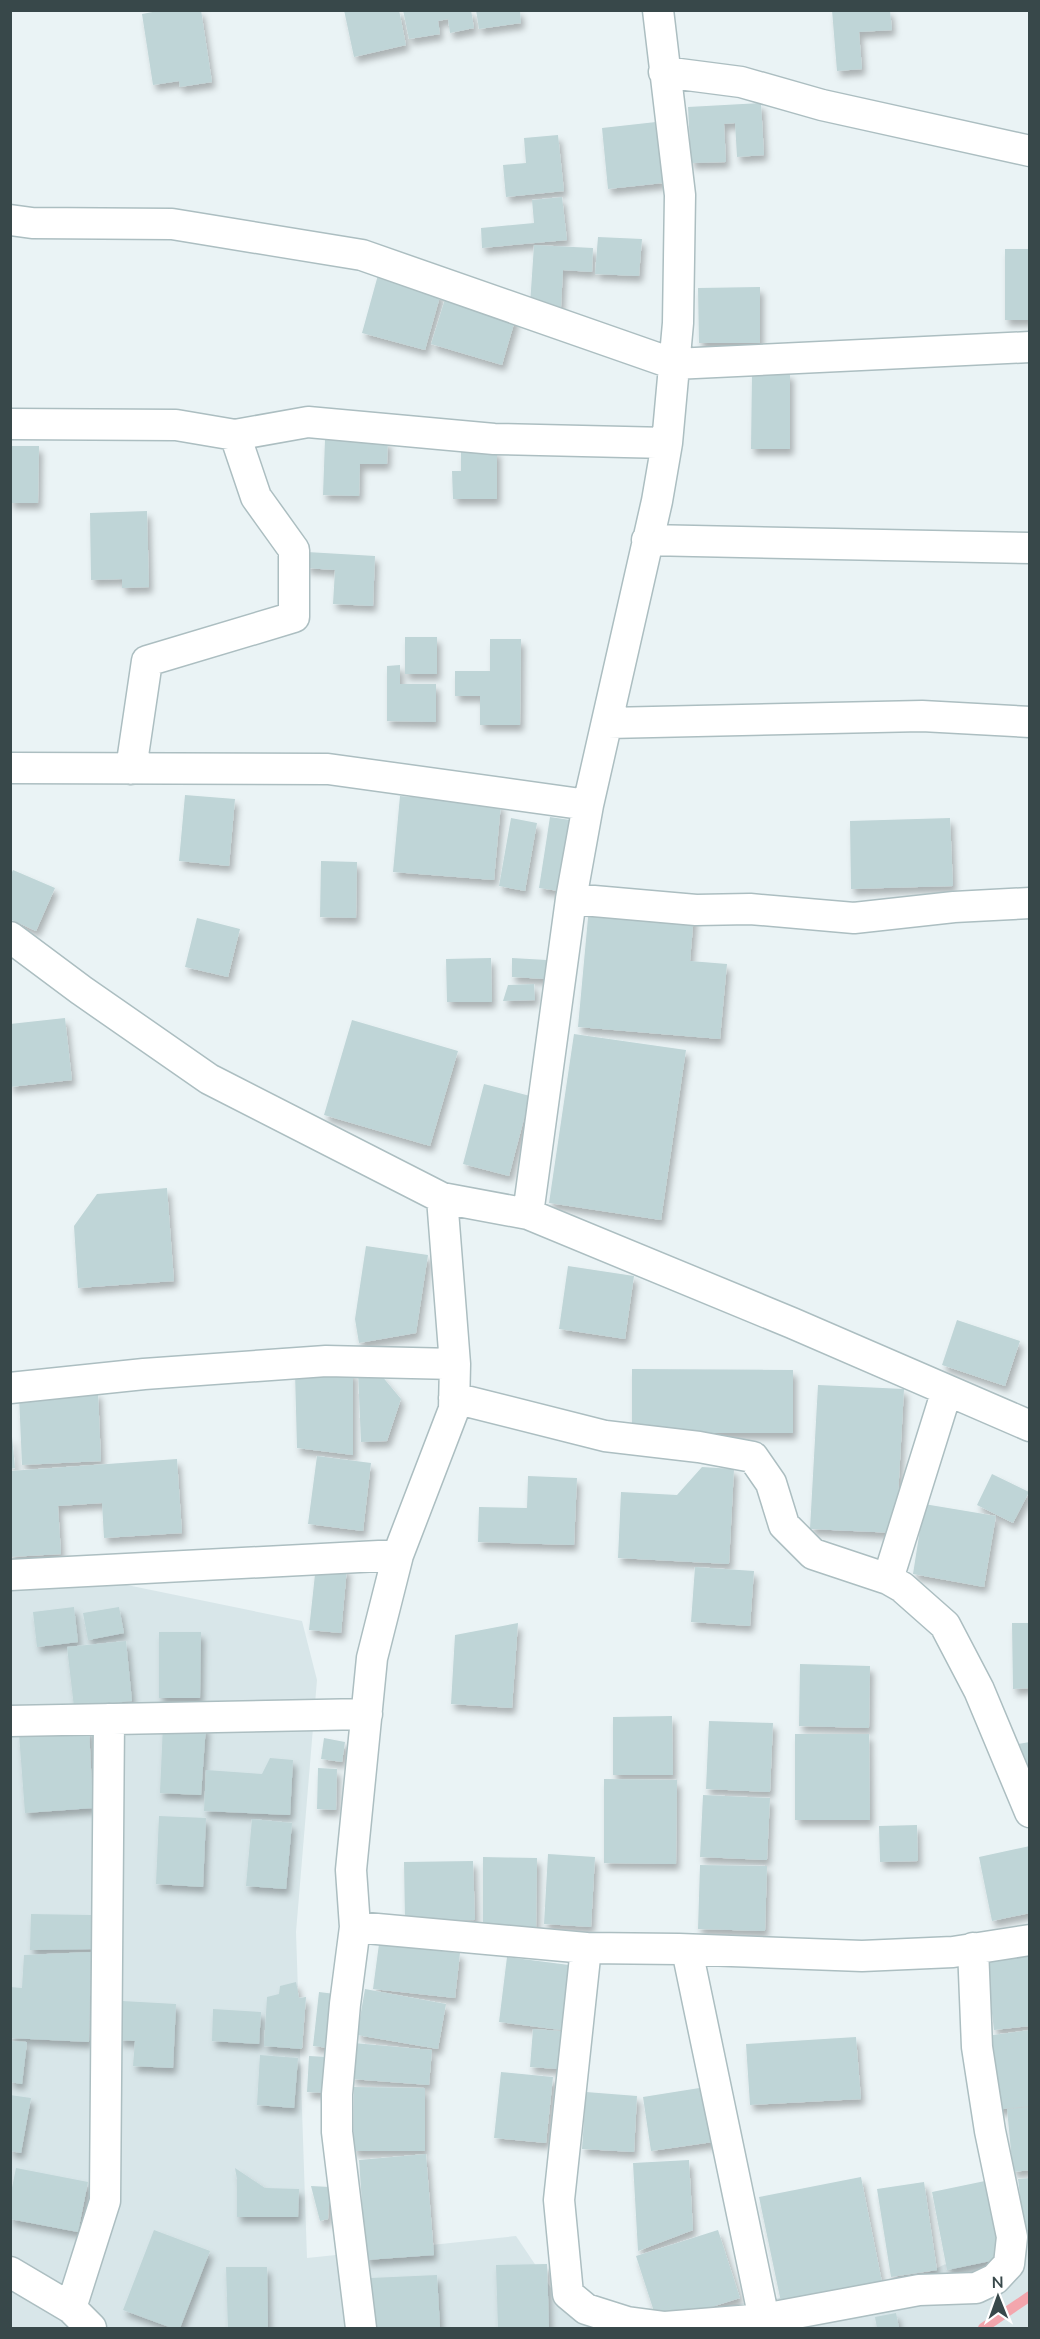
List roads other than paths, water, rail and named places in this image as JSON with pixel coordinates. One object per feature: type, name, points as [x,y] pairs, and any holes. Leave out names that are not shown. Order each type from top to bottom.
[{"type":"street","points":[[528,1214],[572,899],[588,805],[608,723],[667,443],[678,323],[680,195],[658,10]]},
{"type":"street","points":[[664,72],[741,82],[822,105],[1029,152]]},
{"type":"street","points":[[10,219],[32,223],[171,224],[362,255],[674,364],[1029,347]]},
{"type":"street","points":[[10,424],[176,424],[235,435],[308,422],[494,439],[667,443]]},
{"type":"street","points":[[131,769],[147,661],[294,617],[294,550],[256,497],[235,435]]},
{"type":"street","points":[[647,540],[1029,548]]},
{"type":"street","points":[[608,723],[922,716],[1029,722]]},
{"type":"street","points":[[10,768],[328,770],[588,805]]},
{"type":"street","points":[[572,899],[696,910],[750,909],[854,918],[954,907],[1029,903]]},
{"type":"street","points":[[10,937],[81,990],[209,1079],[442,1198],[528,1214],[792,1323],[1029,1426]]},
{"type":"street","points":[[361,2328],[337,2132],[337,2094],[345,2004],[356,1928],[351,1870],[372,1658],[398,1555],[454,1409],[455,1364],[442,1198]]},
{"type":"street","points":[[10,1388],[144,1374],[326,1361],[455,1364]]},
{"type":"street","points":[[888,1579],[947,1390]]},
{"type":"street","points":[[454,1398],[605,1436],[699,1447],[753,1457],[771,1483],[784,1525],[813,1554],[888,1579],[902,1587],[945,1625],[979,1689],[1029,1812]]},
{"type":"street","points":[[10,1575],[398,1555]]},
{"type":"street","points":[[10,1721],[367,1714]]},
{"type":"street","points":[[10,2272],[81,2318],[105,2201],[109,1719]]},
{"type":"street","points":[[356,1928],[586,1948],[862,1956],[953,1952],[1029,1940]]},
{"type":"street","points":[[586,1948],[559,2200],[568,2294],[586,2309],[627,2322],[665,2327],[766,2324],[918,2290],[976,2288],[994,2279],[1009,2264],[1012,2237],[990,2131],[977,2047],[973,1948]]},
{"type":"street","points":[[687,1950],[766,2324]]},
{"type":"waterway","points":[[983,2328],[1030,2296]]}]
